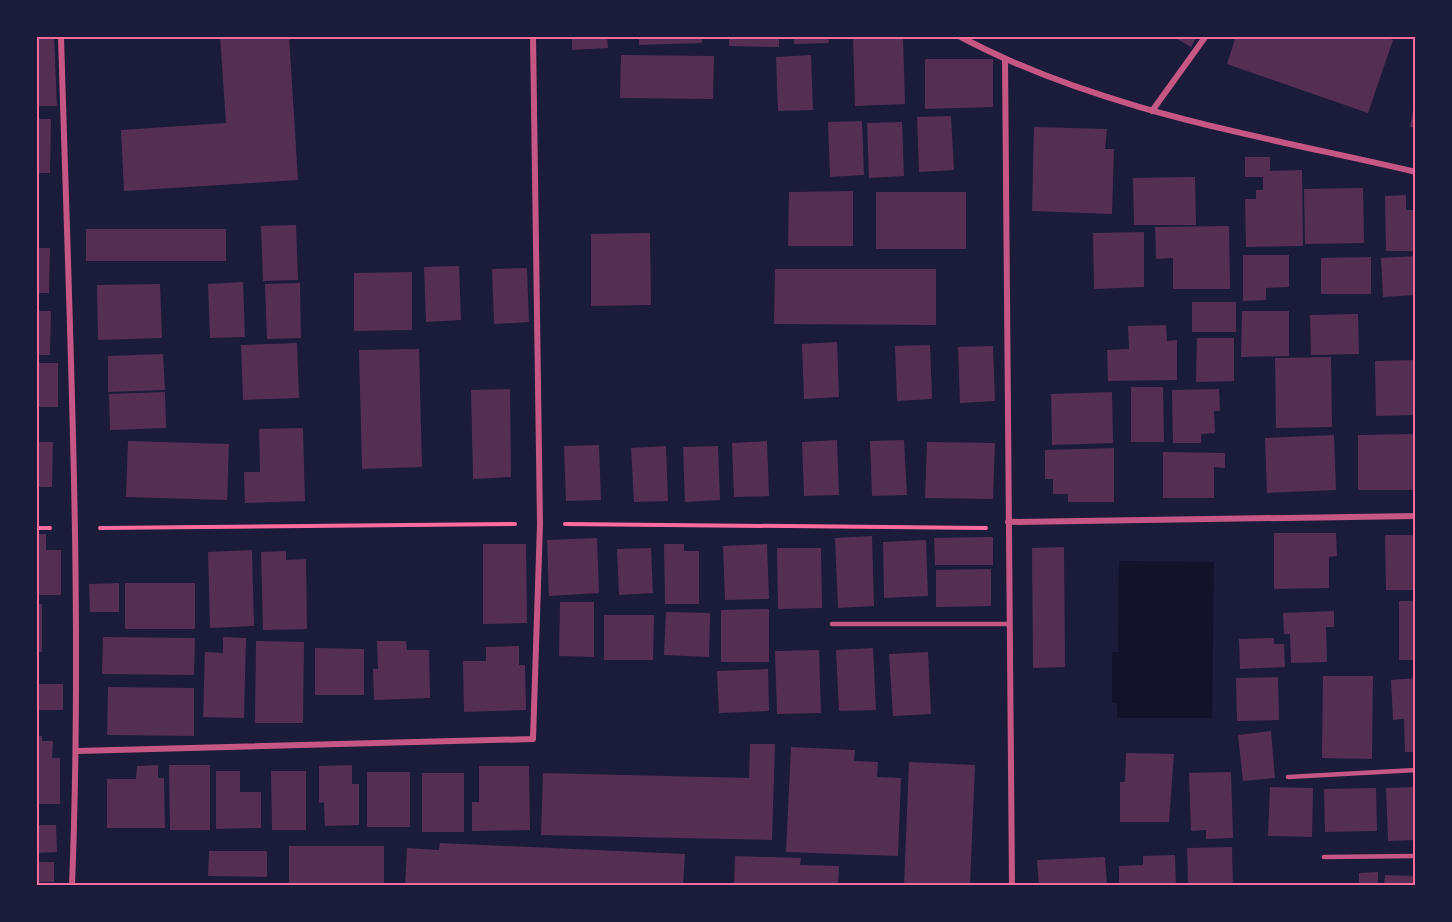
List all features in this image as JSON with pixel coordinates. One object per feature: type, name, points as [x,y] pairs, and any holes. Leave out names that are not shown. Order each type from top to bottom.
[{"type":"street","points":[[61,36],[75,528],[78,751],[72,886]]},
{"type":"street","points":[[78,751],[533,739],[540,524],[533,36]]},
{"type":"street","points":[[959,36],[1005,60],[1152,111],[1416,172]]},
{"type":"street","points":[[1152,111],[1206,36]]},
{"type":"street","points":[[1005,60],[1012,886]]},
{"type":"street","points":[[1008,522],[1416,516]]},
{"type":"lane","points":[[832,624],[1008,624]]},
{"type":"lane","points":[[1288,777],[1416,770]]},
{"type":"lane","points":[[1324,857],[1416,856]]},
{"type":"path","points":[[36,528],[540,524],[996,529],[1008,522]]},
{"type":"shaded area","points":[[1119,561],[1214,562],[1212,718],[1117,718],[1117,703],[1112,703],[1112,652],[1118,652]]},
{"type":"building","points":[[36,36],[54,36],[57,106],[36,106]]},
{"type":"building","points":[[220,36],[289,36],[298,180],[124,191],[121,130],[226,123]]},
{"type":"building","points":[[572,36],[607,36],[608,48],[572,50]]},
{"type":"building","points":[[639,36],[702,36],[702,43],[639,45]]},
{"type":"building","points":[[729,36],[779,36],[779,47],[729,46]]},
{"type":"building","points":[[794,36],[828,36],[829,43],[794,44]]},
{"type":"building","points":[[853,36],[903,36],[905,104],[855,106]]},
{"type":"building","points":[[1172,36],[1197,36],[1191,47]]},
{"type":"building","points":[[1236,36],[1383,36],[1393,40],[1368,113],[1227,64]]},
{"type":"building","points":[[621,55],[714,56],[713,99],[620,98]]},
{"type":"building","points":[[811,55],[813,110],[778,111],[776,57]]},
{"type":"building","points":[[925,59],[993,59],[993,107],[925,109]]},
{"type":"building","points":[[1416,100],[1416,128],[1410,127]]},
{"type":"building","points":[[951,116],[954,170],[919,172],[917,117]]},
{"type":"building","points":[[36,119],[51,119],[50,173],[36,173]]},
{"type":"building","points":[[862,121],[864,175],[830,177],[828,122]]},
{"type":"building","points":[[902,122],[904,176],[869,178],[867,123]]},
{"type":"building","points":[[1034,127],[1107,129],[1105,149],[1114,149],[1112,214],[1032,211]]},
{"type":"building","points":[[1245,157],[1270,157],[1270,171],[1302,170],[1303,246],[1246,247],[1245,199],[1256,199],[1256,190],[1263,190],[1263,177],[1245,177]]},
{"type":"building","points":[[1195,177],[1196,225],[1134,225],[1133,178]]},
{"type":"building","points":[[1363,188],[1364,243],[1305,244],[1304,189]]},
{"type":"building","points":[[853,191],[853,246],[788,246],[789,192]]},
{"type":"building","points":[[876,192],[966,192],[966,249],[876,249]]},
{"type":"building","points":[[1406,195],[1406,210],[1416,210],[1416,251],[1386,251],[1385,196]]},
{"type":"building","points":[[296,225],[298,280],[263,281],[261,226]]},
{"type":"building","points":[[1229,226],[1230,289],[1173,289],[1173,258],[1156,259],[1155,227]]},
{"type":"building","points":[[86,229],[226,229],[226,261],[86,261]]},
{"type":"building","points":[[1144,232],[1144,287],[1094,289],[1093,233]]},
{"type":"building","points":[[650,233],[651,305],[591,306],[591,234]]},
{"type":"building","points":[[36,248],[50,248],[49,293],[36,293]]},
{"type":"building","points":[[1243,255],[1289,255],[1289,287],[1266,288],[1266,300],[1243,301]]},
{"type":"building","points":[[1416,256],[1416,295],[1383,297],[1381,258]]},
{"type":"building","points":[[1371,257],[1371,294],[1321,294],[1321,258]]},
{"type":"building","points":[[459,266],[461,320],[426,322],[424,267]]},
{"type":"building","points":[[527,268],[529,322],[494,324],[492,269]]},
{"type":"building","points":[[775,269],[936,269],[936,325],[774,324]]},
{"type":"building","points":[[412,272],[412,330],[354,331],[354,273]]},
{"type":"building","points":[[243,282],[245,337],[210,338],[208,284]]},
{"type":"building","points":[[300,283],[301,338],[267,339],[265,284]]},
{"type":"building","points":[[160,284],[162,338],[98,340],[97,285]]},
{"type":"building","points":[[1192,302],[1236,302],[1236,332],[1192,332]]},
{"type":"building","points":[[36,311],[51,311],[50,355],[36,355]]},
{"type":"building","points":[[1242,311],[1289,311],[1289,356],[1241,357]]},
{"type":"building","points":[[1358,314],[1359,354],[1311,355],[1310,315]]},
{"type":"building","points":[[1166,325],[1167,341],[1177,340],[1177,380],[1108,381],[1107,350],[1129,349],[1128,326]]},
{"type":"building","points":[[1197,338],[1234,338],[1234,381],[1196,382]]},
{"type":"building","points":[[837,342],[839,397],[804,399],[802,344]]},
{"type":"building","points":[[297,343],[299,398],[243,400],[241,345]]},
{"type":"building","points":[[930,345],[932,399],[897,401],[895,346]]},
{"type":"building","points":[[993,346],[995,401],[960,403],[958,347]]},
{"type":"building","points":[[419,349],[422,467],[362,469],[359,350]]},
{"type":"building","points":[[163,354],[165,390],[108,392],[108,356]]},
{"type":"building","points":[[1331,357],[1332,427],[1276,428],[1275,358]]},
{"type":"building","points":[[1416,360],[1416,415],[1376,416],[1375,361]]},
{"type":"building","points":[[36,363],[58,363],[58,407],[36,407]]},
{"type":"building","points":[[1131,387],[1163,387],[1164,442],[1131,442]]},
{"type":"building","points":[[510,389],[511,477],[473,479],[471,390]]},
{"type":"building","points":[[1219,389],[1220,411],[1214,411],[1215,433],[1201,434],[1201,443],[1173,443],[1172,390]]},
{"type":"building","points":[[165,392],[166,428],[110,430],[109,394]]},
{"type":"building","points":[[1112,392],[1113,443],[1052,445],[1051,394]]},
{"type":"building","points":[[303,428],[305,501],[245,503],[244,472],[260,472],[259,429]]},
{"type":"building","points":[[1416,434],[1416,490],[1358,490],[1358,435]]},
{"type":"building","points":[[1334,435],[1336,490],[1267,493],[1265,438]]},
{"type":"building","points":[[837,440],[839,495],[804,496],[802,442]]},
{"type":"building","points":[[904,440],[907,495],[872,496],[870,441]]},
{"type":"building","points":[[128,441],[229,444],[227,500],[126,497]]},
{"type":"building","points":[[767,441],[769,496],[734,497],[732,443]]},
{"type":"building","points":[[36,442],[53,442],[52,487],[36,487]]},
{"type":"building","points":[[927,442],[995,443],[993,499],[925,498]]},
{"type":"building","points":[[599,445],[601,500],[566,501],[564,446]]},
{"type":"building","points":[[666,446],[668,501],[634,502],[631,448]]},
{"type":"building","points":[[718,446],[720,500],[685,502],[683,447]]},
{"type":"building","points":[[1114,448],[1114,502],[1068,502],[1068,494],[1053,494],[1053,479],[1045,479],[1045,450]]},
{"type":"building","points":[[1163,452],[1225,453],[1225,468],[1214,467],[1214,498],[1163,498]]},
{"type":"building","points":[[1274,533],[1336,533],[1337,556],[1329,557],[1329,588],[1274,589]]},
{"type":"building","points":[[36,534],[46,534],[46,550],[61,550],[61,595],[36,595]]},
{"type":"building","points":[[1385,535],[1416,535],[1416,590],[1386,590]]},
{"type":"building","points":[[872,536],[874,606],[838,608],[835,538]]},
{"type":"building","points":[[993,537],[993,565],[935,565],[934,538]]},
{"type":"building","points":[[597,538],[599,593],[549,596],[547,540]]},
{"type":"building","points":[[926,540],[928,596],[884,598],[883,542]]},
{"type":"building","points":[[483,544],[526,544],[527,623],[483,624]]},
{"type":"building","points":[[664,544],[684,544],[684,551],[699,551],[699,604],[665,604]]},
{"type":"building","points":[[767,544],[769,599],[725,600],[723,546]]},
{"type":"building","points":[[1064,547],[1065,667],[1033,668],[1032,548]]},
{"type":"building","points":[[651,548],[653,593],[619,595],[617,549]]},
{"type":"building","points":[[777,548],[821,548],[822,608],[778,609]]},
{"type":"building","points":[[252,550],[254,626],[210,628],[208,552]]},
{"type":"building","points":[[286,551],[286,560],[306,559],[307,629],[263,630],[261,552]]},
{"type":"building","points":[[991,569],[991,606],[936,607],[936,570]]},
{"type":"building","points":[[119,583],[119,612],[90,612],[89,584]]},
{"type":"building","points":[[125,583],[195,583],[195,629],[125,629]]},
{"type":"building","points":[[1399,601],[1416,601],[1416,660],[1399,660]]},
{"type":"building","points":[[560,602],[594,602],[594,657],[559,656]]},
{"type":"building","points":[[36,604],[42,604],[42,652],[36,652]]},
{"type":"building","points":[[769,609],[769,662],[721,662],[721,610]]},
{"type":"building","points":[[1334,611],[1334,627],[1326,627],[1327,662],[1291,663],[1290,634],[1284,634],[1283,613]]},
{"type":"building","points":[[666,612],[710,613],[709,657],[664,655]]},
{"type":"building","points":[[604,615],[654,615],[653,660],[604,660]]},
{"type":"building","points":[[103,637],[195,638],[194,675],[102,674]]},
{"type":"building","points":[[223,637],[246,638],[244,718],[203,717],[205,652],[223,653]]},
{"type":"building","points":[[1274,638],[1274,644],[1284,644],[1285,667],[1240,669],[1239,639]]},
{"type":"building","points":[[256,641],[304,642],[303,723],[255,723]]},
{"type":"building","points":[[377,641],[406,641],[407,650],[429,650],[430,698],[374,700],[373,669],[378,669]]},
{"type":"building","points":[[519,646],[519,665],[525,665],[526,710],[464,712],[463,661],[486,661],[486,647]]},
{"type":"building","points":[[315,648],[364,649],[364,695],[315,695]]},
{"type":"building","points":[[873,648],[876,710],[839,711],[836,650]]},
{"type":"building","points":[[819,650],[821,713],[777,714],[775,651]]},
{"type":"building","points":[[928,652],[931,714],[893,716],[889,654]]},
{"type":"building","points":[[768,669],[769,711],[719,713],[717,671]]},
{"type":"building","points":[[1323,676],[1373,676],[1372,759],[1322,758]]},
{"type":"building","points":[[1278,677],[1279,720],[1237,721],[1236,678]]},
{"type":"building","points":[[1416,678],[1416,752],[1405,752],[1404,719],[1393,720],[1391,680]]},
{"type":"building","points":[[36,684],[63,684],[63,710],[36,710]]},
{"type":"building","points":[[108,687],[194,688],[194,736],[107,735]]},
{"type":"building","points":[[1271,731],[1275,778],[1243,781],[1238,735]]},
{"type":"building","points":[[36,736],[42,736],[42,741],[53,741],[52,758],[60,758],[60,804],[36,804]]},
{"type":"building","points":[[750,744],[775,744],[772,840],[541,835],[543,773],[749,778]]},
{"type":"building","points":[[791,747],[855,750],[854,761],[878,762],[877,777],[901,778],[898,856],[786,852]]},
{"type":"building","points":[[1126,753],[1174,754],[1169,822],[1120,822],[1120,782],[1125,782]]},
{"type":"building","points":[[909,762],[975,765],[970,886],[904,886]]},
{"type":"building","points":[[158,765],[158,778],[164,778],[165,828],[107,828],[107,779],[136,779],[137,766]]},
{"type":"building","points":[[169,765],[210,765],[210,830],[170,830]]},
{"type":"building","points":[[352,765],[352,784],[359,784],[359,825],[325,826],[324,802],[319,803],[319,766]]},
{"type":"building","points":[[479,766],[529,766],[530,830],[472,831],[472,802],[479,802]]},
{"type":"building","points":[[216,771],[240,771],[240,792],[261,792],[261,828],[216,829]]},
{"type":"building","points":[[271,771],[306,771],[306,830],[272,830]]},
{"type":"building","points":[[367,772],[410,772],[410,827],[367,827]]},
{"type":"building","points":[[1231,772],[1233,838],[1206,839],[1206,830],[1191,831],[1189,773]]},
{"type":"building","points":[[422,773],[464,773],[464,832],[422,832]]},
{"type":"building","points":[[1270,787],[1313,788],[1312,837],[1268,836]]},
{"type":"building","points":[[1416,787],[1416,840],[1388,841],[1386,788]]},
{"type":"building","points":[[1376,788],[1377,831],[1325,832],[1324,789]]},
{"type":"building","points":[[36,825],[56,825],[57,852],[36,853]]},
{"type":"building","points":[[440,843],[685,854],[683,886],[405,886],[407,848],[439,850]]},
{"type":"building","points":[[289,846],[384,846],[384,885],[289,885]]},
{"type":"building","points":[[1232,847],[1233,886],[1188,886],[1187,848]]},
{"type":"building","points":[[209,851],[267,851],[267,877],[208,876]]},
{"type":"building","points":[[1175,855],[1176,886],[1119,886],[1119,866],[1143,865],[1143,856]]},
{"type":"building","points":[[735,856],[801,858],[800,865],[839,866],[838,886],[734,886]]},
{"type":"building","points":[[1105,857],[1107,886],[1039,886],[1037,860]]},
{"type":"building","points":[[36,862],[54,862],[54,882],[36,882]]},
{"type":"building","points":[[1378,872],[1378,886],[1359,886],[1359,873]]},
{"type":"building","points":[[1385,875],[1416,876],[1416,886],[1384,886]]}]
